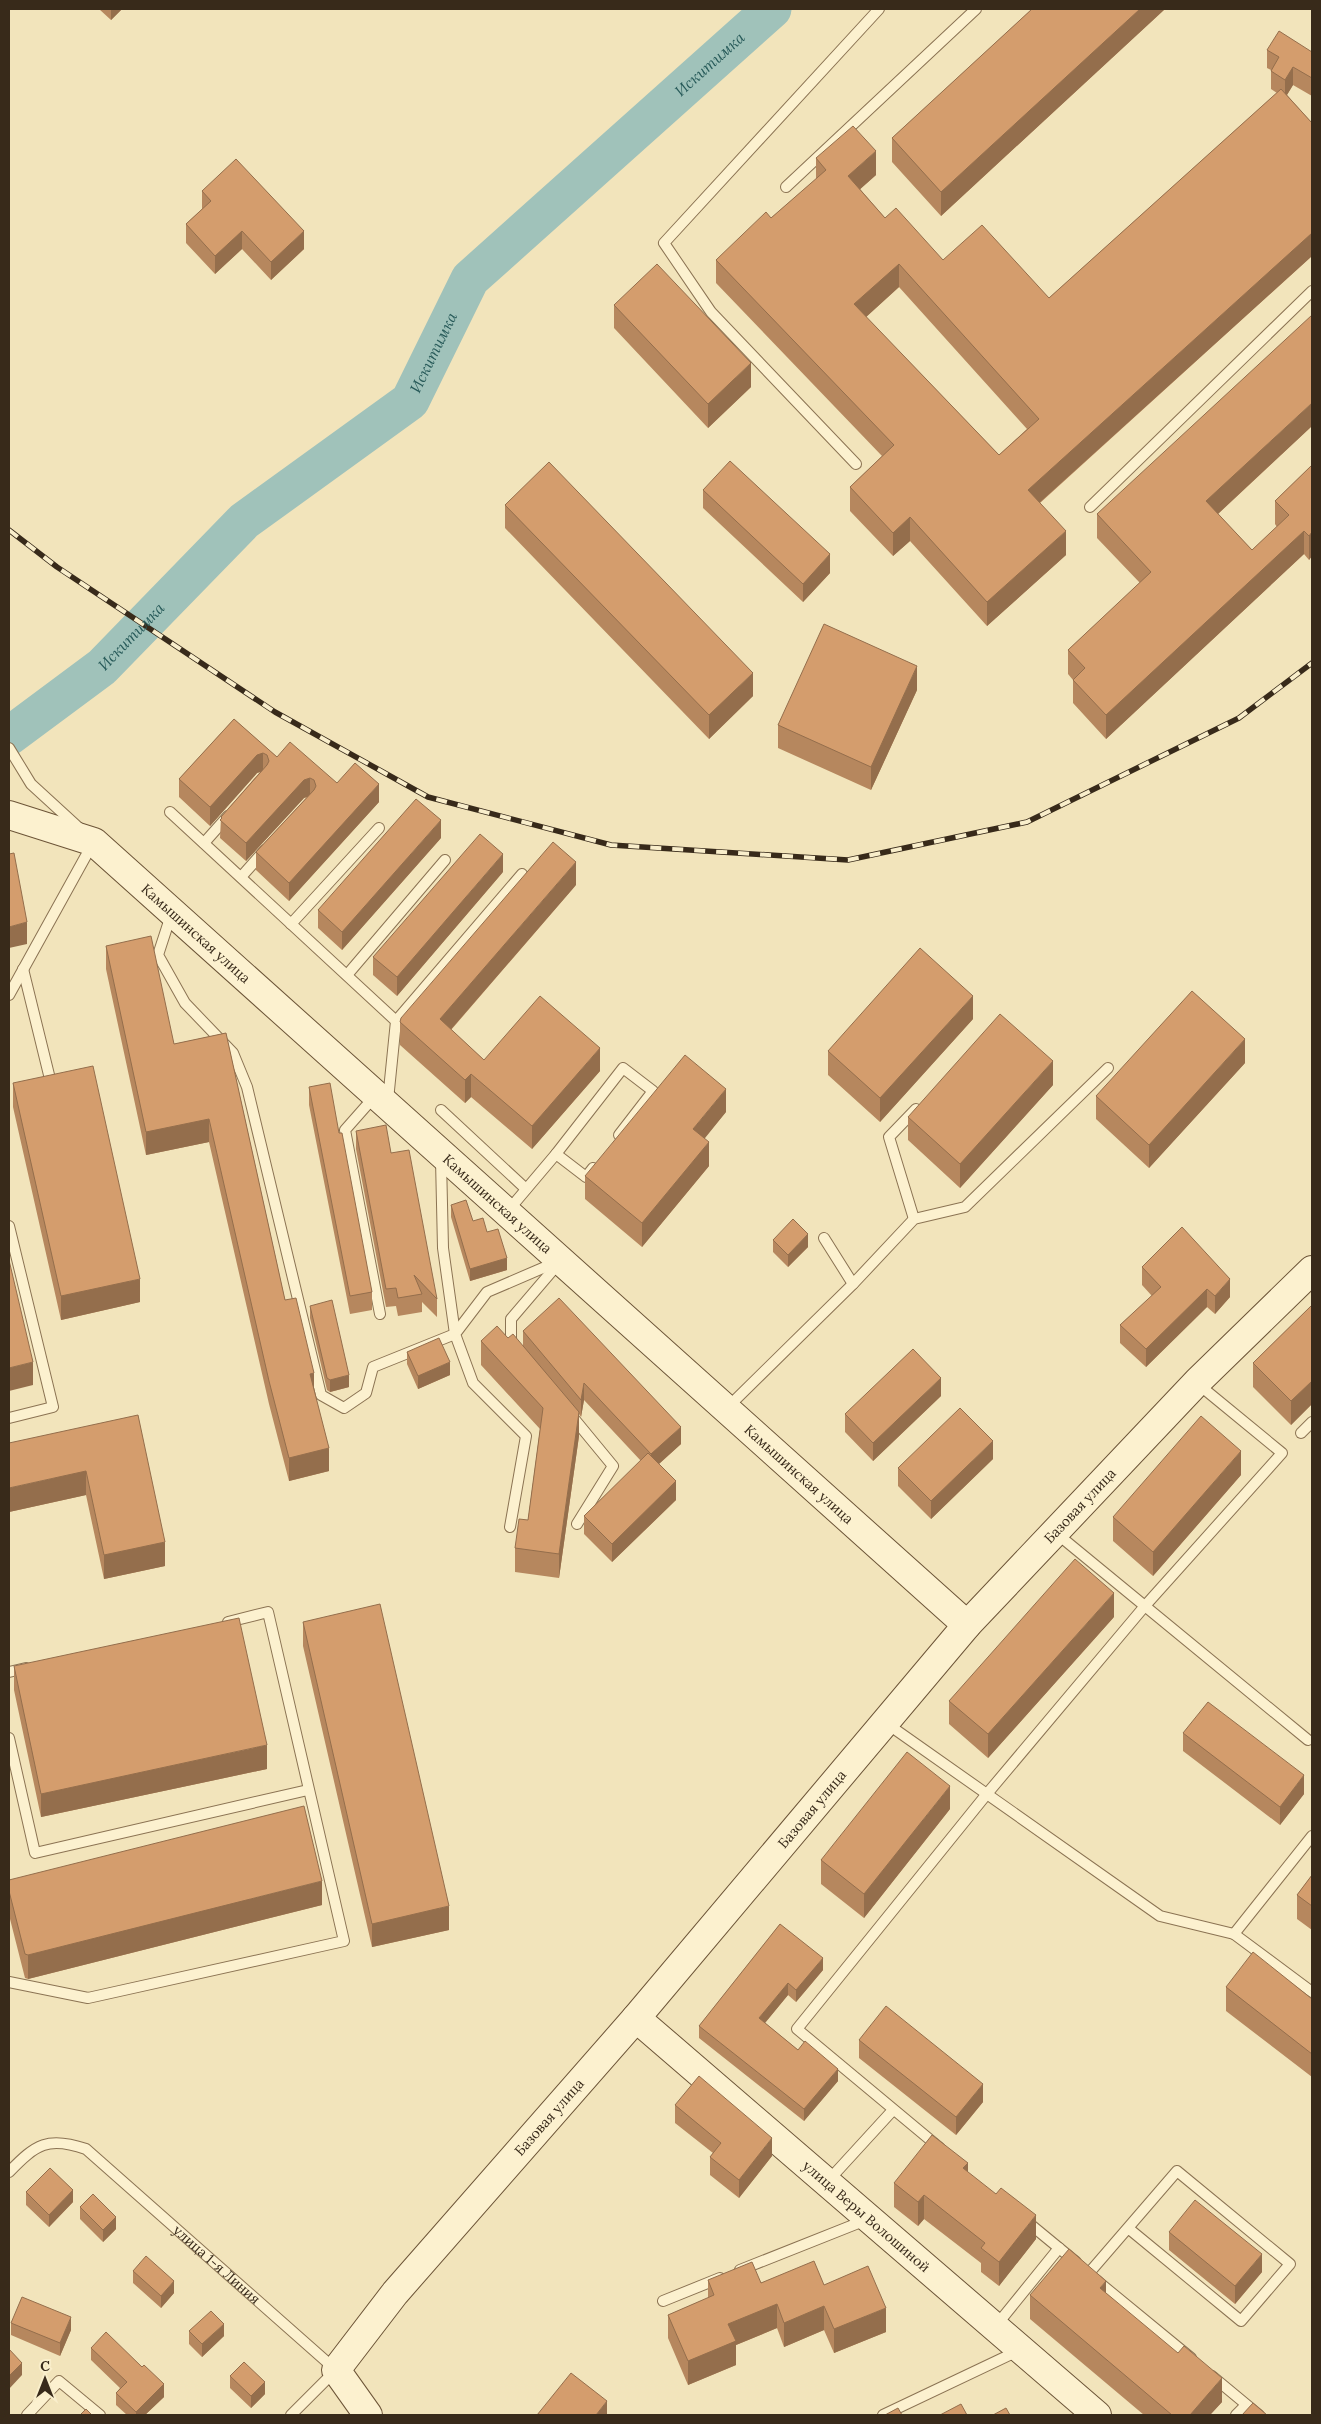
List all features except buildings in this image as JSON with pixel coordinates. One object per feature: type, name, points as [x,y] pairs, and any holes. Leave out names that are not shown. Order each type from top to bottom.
[{"type":"street","name":"Камышинская улица","points":[[9,815],[94,842],[725,1410],[967,1624]]},
{"type":"street","name":"Базовая улица","points":[[336,2370],[395,2293],[636,2018],[967,1624],[1197,1382],[1312,1270]]},
{"type":"street","name":"улица Веры Волошиной","points":[[636,2018],[1097,2415]]},
{"type":"street","name":"улица 1-я Линия","points":[[336,2370],[368,2415]]},
{"type":"lane","points":[[856,464],[710,312],[664,243],[879,9]]},
{"type":"lane","points":[[786,187],[976,9]]},
{"type":"lane","points":[[1090,507],[1312,291]]},
{"type":"lane","points":[[9,748],[31,784],[94,842],[9,995]]},
{"type":"lane","points":[[204,844],[236,807]]},
{"type":"lane","points":[[170,812],[396,1021]]},
{"type":"lane","points":[[292,924],[378,828]]},
{"type":"lane","points":[[241,877],[272,844]]},
{"type":"lane","points":[[346,975],[445,860]]},
{"type":"lane","points":[[380,1314],[345,1130],[382,1101],[396,1021],[522,874]]},
{"type":"lane","points":[[172,913],[158,955],[185,1003],[233,1053],[248,1087],[321,1395],[344,1408],[366,1393],[373,1367],[455,1334],[487,1292],[560,1261]]},
{"type":"lane","points":[[23,969],[51,1083]]},
{"type":"lane","points":[[506,1213],[556,1154],[623,1068],[653,1091],[611,1146]]},
{"type":"lane","points":[[725,1410],[853,1284],[914,1219],[965,1207],[1108,1068]]},
{"type":"lane","points":[[914,1219],[889,1137],[924,1101]]},
{"type":"lane","points":[[441,1110],[526,1189]]},
{"type":"lane","points":[[441,1154],[443,1248],[455,1334],[473,1383],[526,1436],[510,1526]]},
{"type":"lane","points":[[556,1154],[586,1177],[598,1162]]},
{"type":"lane","points":[[9,1226],[52,1407],[9,1418]]},
{"type":"lane","points":[[824,1238],[853,1284]]},
{"type":"lane","points":[[524,1359],[511,1344],[511,1319],[560,1261]]},
{"type":"lane","points":[[946,2154],[797,2030],[986,1795],[1144,1607],[1282,1453],[1197,1382]]},
{"type":"lane","points":[[562,1405],[613,1466],[577,1524]]},
{"type":"lane","points":[[1300,1432],[1312,1422]]},
{"type":"lane","points":[[1054,1532],[1308,1740]]},
{"type":"lane","points":[[9,1982],[88,1998],[344,1941],[268,1612],[220,1623]]},
{"type":"lane","points":[[9,1672],[38,1665]]},
{"type":"lane","points":[[884,1722],[1160,1916],[1234,1934],[1312,1992]]},
{"type":"lane","points":[[9,1738],[35,1853],[308,1790]]},
{"type":"lane","points":[[1234,1934],[1312,1836]]},
{"type":"lane","points":[[827,2183],[893,2110]]},
{"type":"lane","name":"улица 1-я Линия","points":[[9,2172],[29,2151],[49,2142],[69,2143],[86,2149],[336,2370]]},
{"type":"lane","points":[[1089,2273],[1177,2171],[1290,2264],[1241,2321],[1128,2228]]},
{"type":"lane","points":[[1014,2210],[1259,2415]]},
{"type":"lane","points":[[663,2301],[869,2219]]},
{"type":"lane","points":[[994,2327],[1059,2248]]},
{"type":"lane","points":[[884,2415],[1021,2350]]},
{"type":"lane","points":[[291,2415],[336,2370]]},
{"type":"lane","points":[[28,2415],[59,2381],[100,2415]]},
{"type":"lane","points":[[1236,2415],[1246,2404]]},
{"type":"waterway","name":"Искитимка","points":[[9,736],[102,667],[244,521],[410,401],[470,279],[772,9]]},
{"type":"railway","points":[[9,530],[57,567],[275,712],[428,797],[611,845],[848,860],[1027,822],[1239,718],[1312,663]]}]
